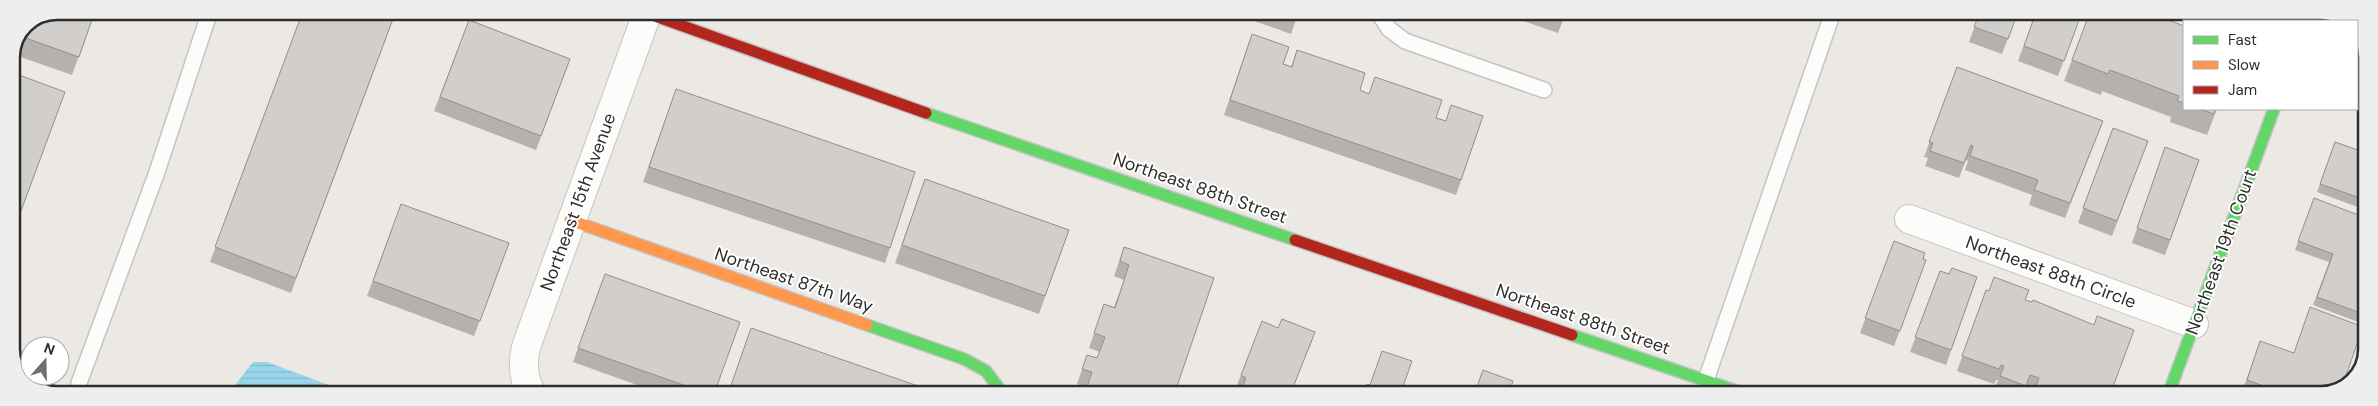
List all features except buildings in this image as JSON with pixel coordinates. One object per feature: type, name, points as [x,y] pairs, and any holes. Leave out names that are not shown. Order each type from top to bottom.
[{"type":"street","name":"Northeast 15th Avenue","points":[[528,386],[525,377],[524,351],[642,20]]},
{"type":"street","name":"Northeast 88th Street","points":[[667,20],[1700,386]]},
{"type":"street","name":"Northeast 19th Court","points":[[2171,386],[2274,110]]},
{"type":"street","name":"Northeast 88th Circle","points":[[1909,219],[2194,324]]},
{"type":"street","name":"Northeast 87th Way","points":[[570,220],[964,359],[986,371],[998,386]]},
{"type":"lane","points":[[79,383],[157,172],[207,20]]},
{"type":"lane","points":[[1383,20],[1389,29],[1405,41],[1544,90]]},
{"type":"lane","points":[[1703,386],[1830,20]]},
{"type":"water","points":[[253,362],[267,362],[332,386],[235,386]]},
{"type":"traffic: fast","points":[[2171,386],[2274,110]]},
{"type":"traffic: fast","points":[[926,113],[1295,240]]},
{"type":"traffic: fast","points":[[867,325],[964,359],[986,371],[997,386]]},
{"type":"traffic: fast","points":[[1572,335],[1722,386]]},
{"type":"traffic: slow","points":[[570,220],[867,325]]},
{"type":"traffic: jam","points":[[666,20],[926,113]]},
{"type":"traffic: jam","points":[[1295,240],[1572,335]]}]
